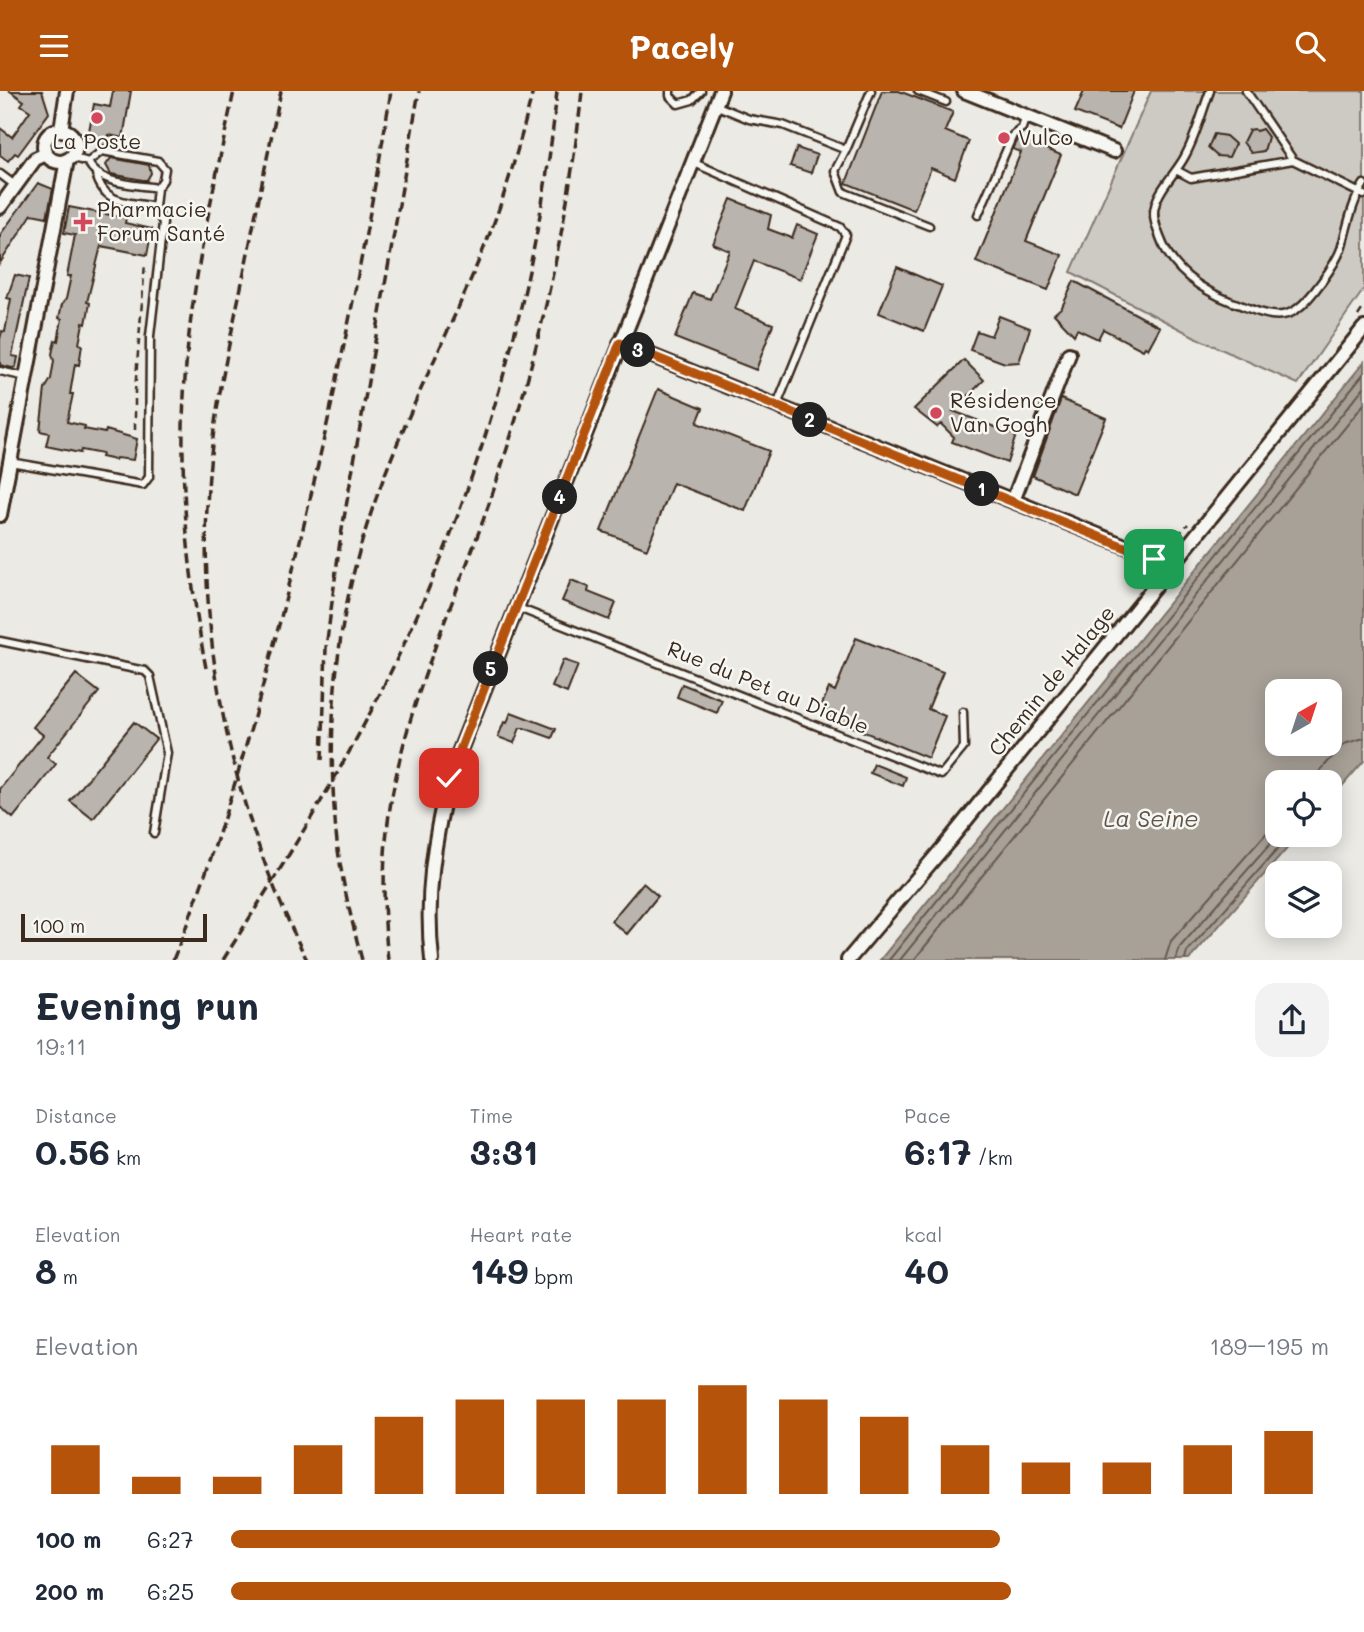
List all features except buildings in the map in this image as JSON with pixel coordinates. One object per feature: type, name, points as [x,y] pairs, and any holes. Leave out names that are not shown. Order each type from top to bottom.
[{"type":"street","points":[[61,130],[67,91]]},
{"type":"street","points":[[432,960],[428,904],[436,829],[449,778],[721,91]]},
{"type":"street","points":[[964,91],[1114,151]]},
{"type":"street","points":[[0,515],[69,159],[75,148],[74,139],[61,130],[52,132],[46,139],[46,153]]},
{"type":"street","points":[[46,153],[58,162],[69,159]]},
{"type":"street","points":[[0,207],[35,159],[46,153]]},
{"type":"street","name":"Chemin de Halage","points":[[848,960],[1364,327]]},
{"type":"street","points":[[620,343],[1140,552],[1167,569]]},
{"type":"street","points":[[1013,501],[1069,354]]},
{"type":"lane","points":[[670,91],[670,96],[678,104],[692,100],[701,91]]},
{"type":"lane","points":[[871,91],[835,171],[843,192],[929,226]]},
{"type":"lane","points":[[918,91],[946,102]]},
{"type":"lane","points":[[1210,91],[1186,155],[1155,205],[1154,223],[1164,248],[1176,267],[1189,280],[1226,299],[1269,315],[1282,317],[1298,309],[1328,272],[1340,252],[1364,184]]},
{"type":"lane","points":[[1246,91],[1293,160],[1361,193]]},
{"type":"lane","points":[[715,105],[749,119],[783,125],[846,150]]},
{"type":"lane","points":[[978,215],[1013,135],[1022,128],[1026,116]]},
{"type":"lane","points":[[10,462],[143,485],[149,477],[150,336],[163,223],[155,207],[157,188],[163,180],[165,169],[158,161],[102,151],[88,162],[69,159]]},
{"type":"lane","points":[[1177,170],[1191,178],[1293,160]]},
{"type":"lane","points":[[88,162],[107,197],[155,207]]},
{"type":"lane","points":[[692,162],[840,227],[846,235],[776,407]]},
{"type":"lane","points":[[0,174],[16,186]]},
{"type":"lane","points":[[96,174],[103,178],[157,188]]},
{"type":"lane","points":[[0,371],[26,377]]},
{"type":"lane","name":"Rue du Pet au Diable","points":[[516,607],[942,775],[964,747],[963,712]]},
{"type":"lane","points":[[0,641],[145,671],[150,676],[167,753],[154,833]]},
{"type":"path","points":[[135,430],[145,263]]},
{"type":"shaded area","points":[[1151,91],[1364,91],[1364,289],[1298,384],[1201,340],[1071,272]]},
{"type":"water","name":"La Seine","points":[[1364,362],[1364,761],[1342,786],[1342,770],[1265,770],[1265,847],[1288,847],[1276,861],[1265,861],[1265,874],[1189,960],[880,960]]},
{"type":"railway","points":[[206,668],[193,590],[185,511],[184,393],[195,288],[234,91]]},
{"type":"railway","points":[[281,91],[215,424],[207,511],[207,578],[212,644],[222,710],[237,774],[256,838],[279,900],[307,960]]},
{"type":"railway","points":[[173,960],[232,792],[269,664],[342,357],[391,91]]},
{"type":"railway","points":[[322,760],[326,648],[340,541],[419,91]]},
{"type":"railway","points":[[362,960],[349,908],[335,820],[332,737],[338,655],[345,615],[353,575],[377,496],[403,429],[490,233],[514,163],[533,91]]},
{"type":"railway","points":[[223,960],[299,839],[369,715],[438,567],[493,412],[515,333],[533,253],[557,91]]},
{"type":"railway","points":[[388,960],[384,873],[394,786],[413,710],[494,489],[524,391],[559,242],[582,91]]},
{"type":"place","name":"La Poste","points":[[97,118]]},
{"type":"place","name":"Vulco","points":[[1004,138]]},
{"type":"place","name":"Pharmacie Forum Santé","points":[[83,222]]},
{"type":"place","name":"Résidence Van Gogh","points":[[936,413]]},
{"type":"route","points":[[449,778],[620,343],[1154,559]]}]
